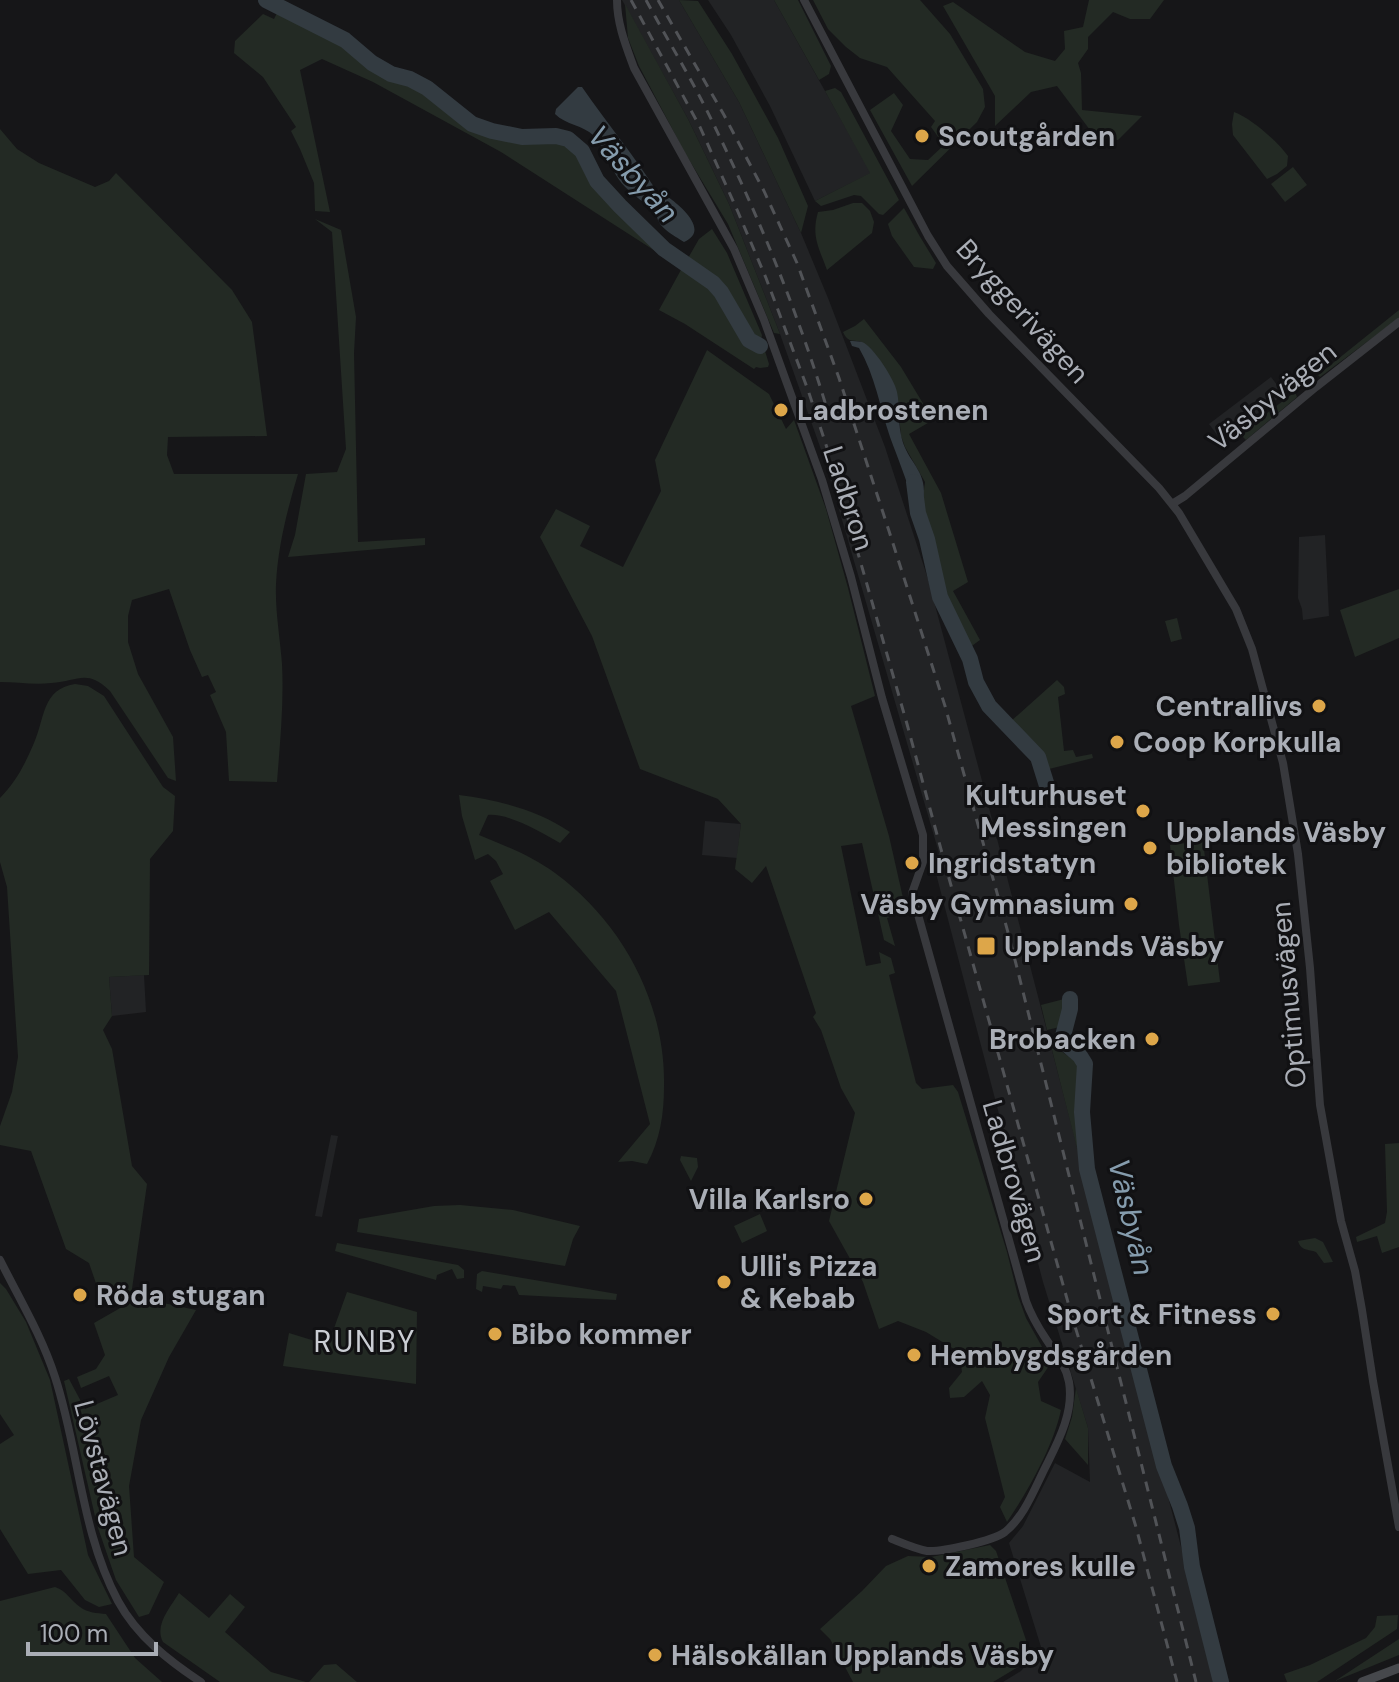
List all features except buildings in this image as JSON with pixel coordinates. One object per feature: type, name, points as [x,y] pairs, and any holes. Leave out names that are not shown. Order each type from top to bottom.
[{"type":"main road","points":[[1362,1682],[1399,1668]]},
{"type":"street","name":"Ladbron","points":[[617,0],[621,30],[634,68],[734,249],[764,320],[827,494],[923,835],[924,848]]},
{"type":"street","name":"Bryggerivägen","points":[[804,0],[928,236],[947,266],[989,314],[1159,488],[1200,547],[1236,609],[1252,649],[1278,744]]},
{"type":"street","name":"Väsbyvägen","points":[[1172,504],[1399,322]]},
{"type":"street","name":"Optimusvägen","points":[[1278,744],[1298,854],[1318,1090],[1346,1242],[1355,1271],[1399,1527]]},
{"type":"street","name":"Ladbrovägen","points":[[892,1539],[927,1551],[996,1538],[1006,1531],[1022,1512],[1052,1454],[1065,1425],[1069,1403],[1069,1383],[1062,1362],[1033,1320],[1026,1301],[912,893],[923,862],[924,848]]},
{"type":"street","name":"Lövstavägen","points":[[0,1260],[44,1347],[56,1379],[91,1531],[119,1604],[161,1654],[201,1682]]},
{"type":"shaded area","points":[[622,0],[679,0],[739,102],[801,233],[885,447],[928,579],[981,777],[1214,1682],[1003,1682],[1021,1671],[1041,1647],[1009,1543],[1023,1526],[1055,1463],[1090,1482],[1088,1428],[1043,1282],[934,866],[939,853],[824,458],[729,204],[688,119]]},
{"type":"shaded area","points":[[679,0],[698,1],[732,54],[778,138],[808,206],[801,233],[739,102]]},
{"type":"shaded area","points":[[708,0],[774,0],[871,173],[815,201],[770,106]]},
{"type":"shaded area","points":[[774,0],[798,0],[831,66],[829,74],[819,80]]},
{"type":"shaded area","points":[[813,0],[920,0],[950,34],[983,89],[985,107],[977,122],[912,186],[870,110],[894,93],[903,105],[891,131],[910,159],[928,160],[944,145],[931,127],[935,121],[887,67],[860,58],[846,47],[828,29]]},
{"type":"shaded area","points":[[1089,0],[1164,0],[1150,19],[1130,19],[1113,12],[1088,37],[1088,49],[1078,63],[1082,110],[1142,116],[1118,140],[1096,138],[1057,86],[1031,92],[995,126],[995,96],[943,6],[953,2],[1025,52],[1055,61],[1065,49],[1064,31],[1083,27]]},
{"type":"shaded area","points":[[625,4],[688,119],[729,204],[780,334],[774,333],[728,224],[685,153],[639,66],[628,38]]},
{"type":"shaded area","points":[[278,11],[344,45],[387,76],[424,91],[472,129],[501,139],[557,139],[569,144],[580,156],[594,184],[677,265],[501,152],[373,82],[322,59],[300,70],[330,212],[315,211],[314,183],[291,131],[296,127],[263,77],[234,53],[235,41],[263,14],[274,19]]},
{"type":"shaded area","points":[[835,88],[841,92],[899,200],[883,215],[861,196],[854,195],[821,206],[815,201],[870,173],[825,91]]},
{"type":"shaded area","points":[[1234,112],[1256,125],[1277,144],[1288,156],[1287,166],[1267,179],[1233,135]]},
{"type":"shaded area","points":[[0,129],[17,149],[39,163],[95,187],[109,181],[116,173],[232,290],[252,322],[267,436],[168,437],[167,455],[174,474],[298,474],[284,529],[276,584],[282,664],[277,782],[229,781],[226,732],[210,695],[216,692],[208,675],[202,677],[169,589],[132,600],[128,616],[128,642],[138,674],[173,737],[176,781],[168,778],[110,691],[102,684],[88,678],[38,684],[0,682]]},
{"type":"shaded area","points":[[1293,167],[1307,185],[1285,202],[1271,184]]},
{"type":"shaded area","points":[[862,203],[870,211],[874,222],[872,233],[827,270],[816,235],[818,212]]},
{"type":"shaded area","points":[[904,208],[936,263],[933,269],[914,267],[892,236],[888,224]]},
{"type":"shaded area","points":[[315,219],[341,230],[356,317],[358,542],[425,538],[425,545],[288,557],[306,474],[337,472],[346,449],[332,232]]},
{"type":"shaded area","points":[[712,229],[727,253],[762,335],[761,341],[756,341],[715,280],[687,260],[699,239]]},
{"type":"shaded area","points":[[682,268],[714,291],[742,337],[765,351],[768,367],[754,369],[659,310]]},
{"type":"shaded area","points":[[1399,310],[1399,318],[1320,377],[1318,375]]},
{"type":"shaded area","points":[[864,319],[901,367],[933,420],[909,434],[941,493],[968,582],[953,591],[980,640],[969,648],[943,596],[931,538],[921,513],[925,482],[905,447],[899,414],[860,341],[850,340],[843,332]]},
{"type":"shaded area","points":[[707,350],[769,394],[786,429],[794,420],[826,509],[875,696],[851,706],[889,836],[903,898],[903,908],[899,914],[887,918],[895,946],[884,940],[862,843],[841,846],[866,966],[881,963],[879,952],[891,958],[895,973],[889,975],[916,1083],[922,1089],[953,1085],[958,1092],[1018,1296],[1026,1318],[1051,1363],[1038,1382],[1041,1401],[1061,1410],[1039,1468],[1007,1522],[1000,1507],[1005,1497],[985,1418],[990,1395],[982,1381],[964,1397],[950,1398],[949,1388],[962,1372],[959,1352],[926,1332],[898,1321],[879,1329],[863,1282],[829,1221],[855,1113],[841,1088],[821,1030],[813,1017],[816,1013],[766,866],[752,883],[735,869],[741,824],[718,799],[640,769],[592,636],[540,537],[556,509],[590,526],[580,546],[623,567],[661,491],[655,460]]},
{"type":"shaded area","points":[[1271,377],[1284,394],[1221,440],[1209,424]]},
{"type":"shaded area","points":[[1295,392],[1297,397],[1246,440],[1243,437],[1247,428]]},
{"type":"shaded area","points":[[1325,535],[1329,616],[1303,620],[1298,598],[1299,537]]},
{"type":"shaded area","points":[[1399,589],[1399,638],[1355,657],[1340,610]]},
{"type":"shaded area","points":[[1177,618],[1182,639],[1171,642],[1165,621]]},
{"type":"shaded area","points":[[1057,680],[1064,687],[1065,694],[1058,697],[1064,751],[1073,750],[1076,757],[1092,754],[1093,758],[1049,769],[1040,749],[1010,722]]},
{"type":"shaded area","points":[[75,684],[88,686],[104,696],[163,787],[175,796],[173,831],[150,859],[149,975],[109,977],[112,1016],[103,1030],[112,1049],[132,1166],[147,1184],[131,1296],[196,1310],[169,1357],[141,1420],[129,1486],[134,1557],[164,1582],[149,1614],[139,1617],[116,1580],[97,1525],[64,1381],[69,1379],[85,1409],[118,1395],[109,1376],[81,1388],[77,1377],[96,1369],[105,1355],[94,1323],[122,1307],[100,1295],[89,1263],[66,1249],[31,1151],[0,1145],[0,1126],[12,1092],[18,1057],[7,887],[0,862],[0,798],[24,765],[50,698],[64,687]]},
{"type":"shaded area","points":[[459,795],[517,807],[570,832],[560,843],[515,820],[488,815],[479,835],[537,861],[579,893],[601,915],[635,967],[648,995],[663,1056],[662,1117],[647,1164],[618,1162],[650,1124],[616,991],[549,912],[515,930],[490,881],[503,874],[488,854],[475,860]]},
{"type":"shaded area","points":[[705,821],[741,824],[737,858],[702,855]]},
{"type":"shaded area","points":[[1203,841],[1220,982],[1188,986],[1170,845]]},
{"type":"shaded area","points":[[144,975],[146,1012],[112,1016],[109,977]]},
{"type":"shaded area","points":[[1064,999],[1060,1027],[1047,1030],[1041,1005]]},
{"type":"shaded area","points":[[1058,1036],[1061,1051],[1079,1067],[1075,1111],[1081,1164],[1049,1038]]},
{"type":"shaded area","points":[[331,1135],[338,1136],[322,1217],[315,1216]]},
{"type":"shaded area","points":[[1399,1143],[1399,1247],[1382,1253],[1377,1236],[1357,1242],[1356,1237],[1385,1223],[1385,1144]]},
{"type":"shaded area","points":[[681,1156],[697,1158],[698,1167],[691,1181],[680,1160]]},
{"type":"shaded area","points":[[434,1206],[513,1210],[580,1226],[565,1266],[357,1232],[359,1219]]},
{"type":"shaded area","points":[[760,1214],[767,1231],[742,1243],[734,1226]]},
{"type":"shaded area","points":[[1315,1238],[1323,1242],[1333,1262],[1324,1263],[1316,1252],[1303,1248],[1298,1241]]},
{"type":"shaded area","points":[[337,1243],[458,1265],[464,1270],[464,1278],[457,1279],[452,1269],[437,1275],[436,1280],[335,1251]]},
{"type":"shaded area","points":[[482,1271],[617,1294],[616,1300],[519,1295],[515,1286],[503,1285],[501,1289],[483,1286],[482,1292],[476,1289],[477,1274]]},
{"type":"shaded area","points":[[0,1283],[26,1322],[50,1380],[88,1555],[112,1604],[99,1607],[85,1600],[61,1570],[28,1574],[0,1529],[0,1444],[14,1435],[0,1414]]},
{"type":"shaded area","points":[[347,1292],[417,1312],[416,1384],[283,1366],[289,1333],[328,1345]]},
{"type":"shaded area","points":[[1076,1388],[1088,1428],[1088,1465],[1065,1439]]},
{"type":"shaded area","points":[[990,1545],[996,1551],[1027,1643],[1028,1652],[1018,1667],[993,1682],[853,1682],[830,1639],[820,1629],[886,1566],[908,1556],[931,1557]]},
{"type":"shaded area","points":[[55,1587],[83,1609],[106,1614],[135,1658],[162,1682],[0,1682],[0,1601]]},
{"type":"shaded area","points":[[179,1593],[209,1618],[230,1594],[245,1607],[225,1632],[271,1672],[306,1682],[220,1682],[163,1642],[160,1629]]},
{"type":"shaded area","points":[[1398,1615],[1397,1629],[1317,1682],[1287,1682],[1284,1674],[1366,1638],[1375,1627],[1377,1616]]},
{"type":"shaded area","points":[[1399,1639],[1399,1655],[1335,1681]]},
{"type":"shaded area","points":[[336,1664],[357,1682],[309,1682],[324,1665]]},
{"type":"water","points":[[578,87],[582,87],[656,190],[649,200],[643,202],[628,190],[594,136],[555,114],[556,109]]},
{"type":"water","points":[[668,197],[686,212],[694,225],[694,232],[684,242],[657,219],[661,201]]},
{"type":"water","points":[[850,341],[862,342],[872,350],[895,387],[904,445],[923,483],[922,504],[913,503],[869,369],[859,348],[852,346]]},
{"type":"waterway","name":"Väsbyån","points":[[266,0],[345,40],[372,63],[391,74],[427,88],[472,124],[522,137],[556,136],[568,139],[582,151],[597,181],[620,206],[664,249],[713,283],[749,340],[760,346]]},
{"type":"waterway","name":"Väsbyån","points":[[914,482],[918,513],[940,597],[970,659],[976,682],[989,706],[1038,757],[1048,789]]},
{"type":"waterway","name":"Väsbyån","points":[[1070,999],[1063,1036],[1066,1044],[1085,1064],[1082,1112],[1087,1169],[1164,1466],[1187,1528],[1192,1567],[1221,1682]]},
{"type":"railway","points":[[631,0],[700,127],[738,212],[808,390],[833,466],[1071,1313],[1136,1527],[1177,1682]]},
{"type":"railway","points":[[646,0],[705,107],[747,195],[792,306],[830,419]]},
{"type":"railway","points":[[658,0],[724,115],[797,263],[839,378],[945,706],[1009,936],[1196,1682]]},
{"type":"place","name":"Scoutgården","points":[[922,136]]},
{"type":"place","name":"Ladbrostenen","points":[[781,410]]},
{"type":"place","name":"Centrallivs","points":[[1319,706]]},
{"type":"place","name":"Coop Korpkulla","points":[[1117,742]]},
{"type":"place","name":"Kulturhuset Messingen","points":[[1143,811]]},
{"type":"place","name":"Upplands Väsby bibliotek","points":[[1150,848]]},
{"type":"place","name":"Ingridstatyn","points":[[912,863]]},
{"type":"place","name":"Väsby Gymnasium","points":[[1131,904]]},
{"type":"place","name":"Upplands Väsby","points":[[986,946]]},
{"type":"place","name":"Brobacken","points":[[1152,1039]]},
{"type":"place","name":"Villa Karlsro","points":[[866,1199]]},
{"type":"place","name":"Ulli's Pizza & Kebab","points":[[724,1282]]},
{"type":"place","name":"Röda stugan","points":[[80,1295]]},
{"type":"place","name":"Sport & Fitness","points":[[1273,1314]]},
{"type":"place","name":"Bibo kommer","points":[[495,1334]]},
{"type":"place","name":"Hembygdsgården","points":[[914,1355]]},
{"type":"place","name":"Zamores kulle","points":[[929,1566]]},
{"type":"place","name":"Hälsokällan Upplands Väsby","points":[[655,1655]]},
{"type":"district","name":"RUNBY","points":[[365,1342]]}]
